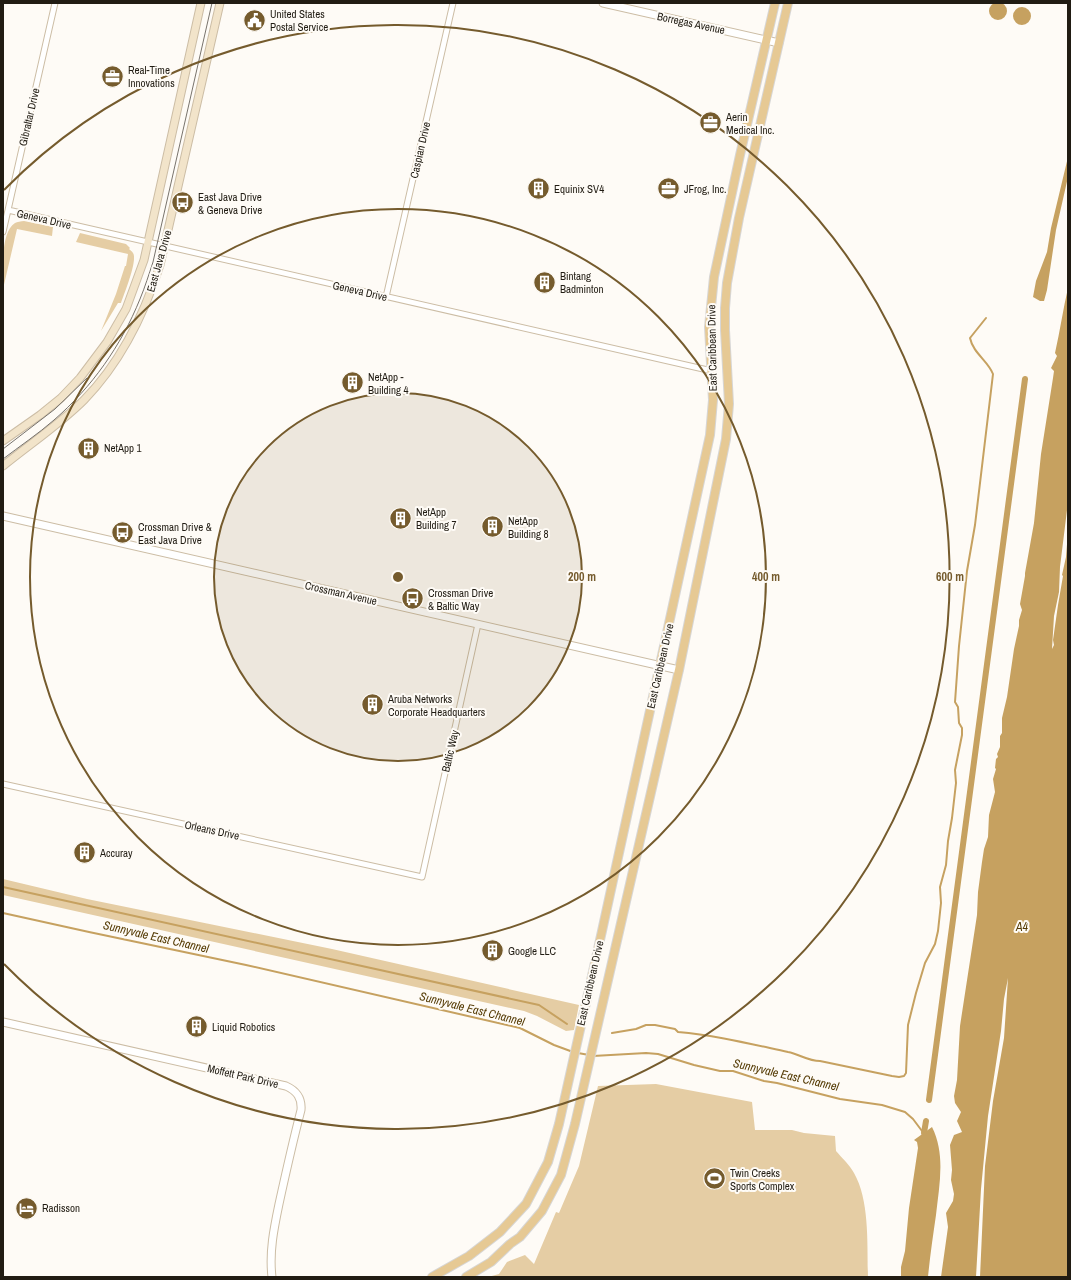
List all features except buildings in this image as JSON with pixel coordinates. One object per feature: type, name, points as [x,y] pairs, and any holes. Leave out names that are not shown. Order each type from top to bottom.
[{"type":"main road","name":"East Java Drive","points":[[3,441],[61,398],[80,378],[98,356],[126,309],[141,268],[201,3]]},
{"type":"main road","name":"East Java Drive","points":[[3,466],[83,401],[105,377],[123,350],[138,322],[150,294],[164,246],[220,3]]},
{"type":"main road","name":"East Caribbean Drive","points":[[432,1277],[469,1256],[500,1232],[526,1204],[548,1162],[559,1124],[710,435],[713,400],[709,327],[714,277],[775,3]]},
{"type":"main road","name":"East Caribbean Drive","points":[[466,1277],[491,1262],[510,1244],[520,1237],[542,1211],[561,1175],[575,1124],[679,670],[726,439],[729,404],[725,330],[727,283],[737,231],[788,3]]},
{"type":"street","name":"Gibraltar Drive","points":[[3,232],[55,3]]},
{"type":"street","name":"Caspian Drive","points":[[386,297],[453,3]]},
{"type":"street","name":"Borregas Avenue","points":[[603,3],[779,43]]},
{"type":"street","name":"Geneva Drive","points":[[8,210],[712,371]]},
{"type":"street","name":"Crossman Avenue","points":[[3,516],[679,670]]},
{"type":"street","name":"Baltic Way","points":[[422,877],[478,624]]},
{"type":"street","name":"Orleans Drive","points":[[3,784],[422,877]]},
{"type":"street","name":"Moffett Park Drive","points":[[3,1022],[286,1086],[297,1092],[302,1104],[287,1165],[273,1235],[271,1254],[272,1277]]},
{"type":"shaded area","points":[[24,221],[53,227],[52,236],[17,229],[3,289],[3,253],[7,235],[10,228],[15,223]]},
{"type":"shaded area","points":[[80,233],[126,244],[133,252],[134,262],[121,303],[118,303],[101,331],[126,266],[128,254],[76,242]]},
{"type":"shaded area","points":[[3,879],[87,899],[332,949],[579,1005],[574,1030],[566,1031],[524,1011],[3,895]]},
{"type":"shaded area","name":"Twin Creeks Sports Complex","points":[[656,1084],[752,1102],[755,1130],[792,1130],[804,1133],[835,1136],[836,1151],[854,1173],[863,1197],[867,1224],[868,1277],[488,1277],[499,1274],[507,1262],[525,1255],[534,1264],[556,1212],[559,1213],[579,1166],[598,1086]]},
{"type":"water","points":[[998,2],[1004,5],[1007,11],[1004,17],[998,20],[992,17],[989,11],[992,5]]},
{"type":"water","points":[[1022,7],[1028,10],[1031,16],[1028,22],[1022,25],[1016,22],[1013,16],[1016,10]]},
{"type":"water","points":[[1068,157],[1068,177],[1056,230],[1047,290],[1044,301],[1040,301],[1033,297],[1036,281],[1047,252],[1051,228]]},
{"type":"water","name":"A4","points":[[1068,288],[1068,502],[1060,567],[1059,592],[1054,616],[1052,649],[1054,645],[1053,640],[1066,557],[1068,531],[1068,1277],[980,1277],[985,1166],[993,1101],[1004,1038],[1008,978],[988,1116],[981,1189],[976,1277],[941,1277],[948,1227],[946,1213],[953,1201],[954,1194],[951,1180],[952,1170],[950,1145],[954,1135],[962,1132],[957,1121],[961,1112],[955,1103],[954,1096],[957,1080],[960,1026],[977,915],[982,862],[988,837],[989,815],[995,792],[993,779],[996,769],[996,759],[998,757],[997,754],[1000,747],[1002,718],[1022,610],[1020,604],[1034,523],[1041,454],[1054,371],[1051,368],[1057,356],[1055,353]]},
{"type":"water","points":[[932,1127],[939,1148],[940,1171],[939,1193],[928,1277],[901,1277],[901,1267],[905,1251],[909,1208],[918,1148],[917,1142],[914,1140]]},
{"type":"waterway","points":[[612,1033],[636,1029],[646,1025],[655,1025],[675,1029],[678,1032],[733,1040],[792,1053],[811,1060],[892,1076],[904,1076],[906,1073],[908,1025],[925,963],[935,944],[938,931],[941,903],[940,887],[946,865],[956,783],[955,770],[962,735],[962,728],[959,723],[958,707],[955,702],[959,646],[967,571],[975,525],[993,374],[988,365],[977,353],[970,338],[986,318]]},
{"type":"waterway","points":[[929,1100],[1025,379]]},
{"type":"waterway","points":[[3,887],[539,1005],[567,1024]]},
{"type":"waterway","name":"Sunnyvale East Channel","points":[[3,913],[246,965],[520,1028],[554,1045],[573,1052]]},
{"type":"waterway","name":"Sunnyvale East Channel","points":[[578,1053],[589,1055]]},
{"type":"waterway","name":"Sunnyvale East Channel","points":[[593,1056],[646,1053],[658,1054],[694,1065],[720,1071],[733,1071],[764,1081],[840,1099],[882,1105],[905,1112],[913,1119],[925,1135]]},
{"type":"waterway","points":[[924,1133],[926,1121]]},
{"type":"tram line","points":[[3,459],[48,425],[81,394],[104,365],[124,333],[132,316],[142,294],[153,262],[212,3]]},
{"type":"tram line","points":[[3,449],[55,409],[87,378]]},
{"type":"place","name":"United States Postal Service","points":[[255,20]]},
{"type":"place","name":"Real-Time Innovations","points":[[112,76]]},
{"type":"place","name":"Aerin Medical Inc.","points":[[710,123]]},
{"type":"place","name":"Equinix SV4","points":[[538,189]]},
{"type":"place","name":"JFrog, Inc.","points":[[668,189]]},
{"type":"place","name":"East Java Drive & Geneva Drive","points":[[182,203]]},
{"type":"place","name":"Bintang Badminton","points":[[545,282]]},
{"type":"place","name":"NetApp - Building 4","points":[[352,383]]},
{"type":"place","name":"NetApp 1","points":[[89,448]]},
{"type":"place","name":"NetApp Building 7","points":[[400,518]]},
{"type":"place","name":"NetApp Building 8","points":[[492,527]]},
{"type":"place","name":"Crossman Drive & East Java Drive","points":[[123,533]]},
{"type":"place","name":"Crossman Drive & Baltic Way","points":[[413,599]]},
{"type":"place","name":"Aruba Networks Corporate Headquarters","points":[[373,705]]},
{"type":"place","name":"Accuray","points":[[85,853]]},
{"type":"place","name":"Google LLC","points":[[493,951]]},
{"type":"place","name":"Liquid Robotics","points":[[196,1027]]},
{"type":"place","name":"Twin Creeks Sports Complex","points":[[715,1179]]},
{"type":"place","name":"Radisson","points":[[26,1208]]}]
